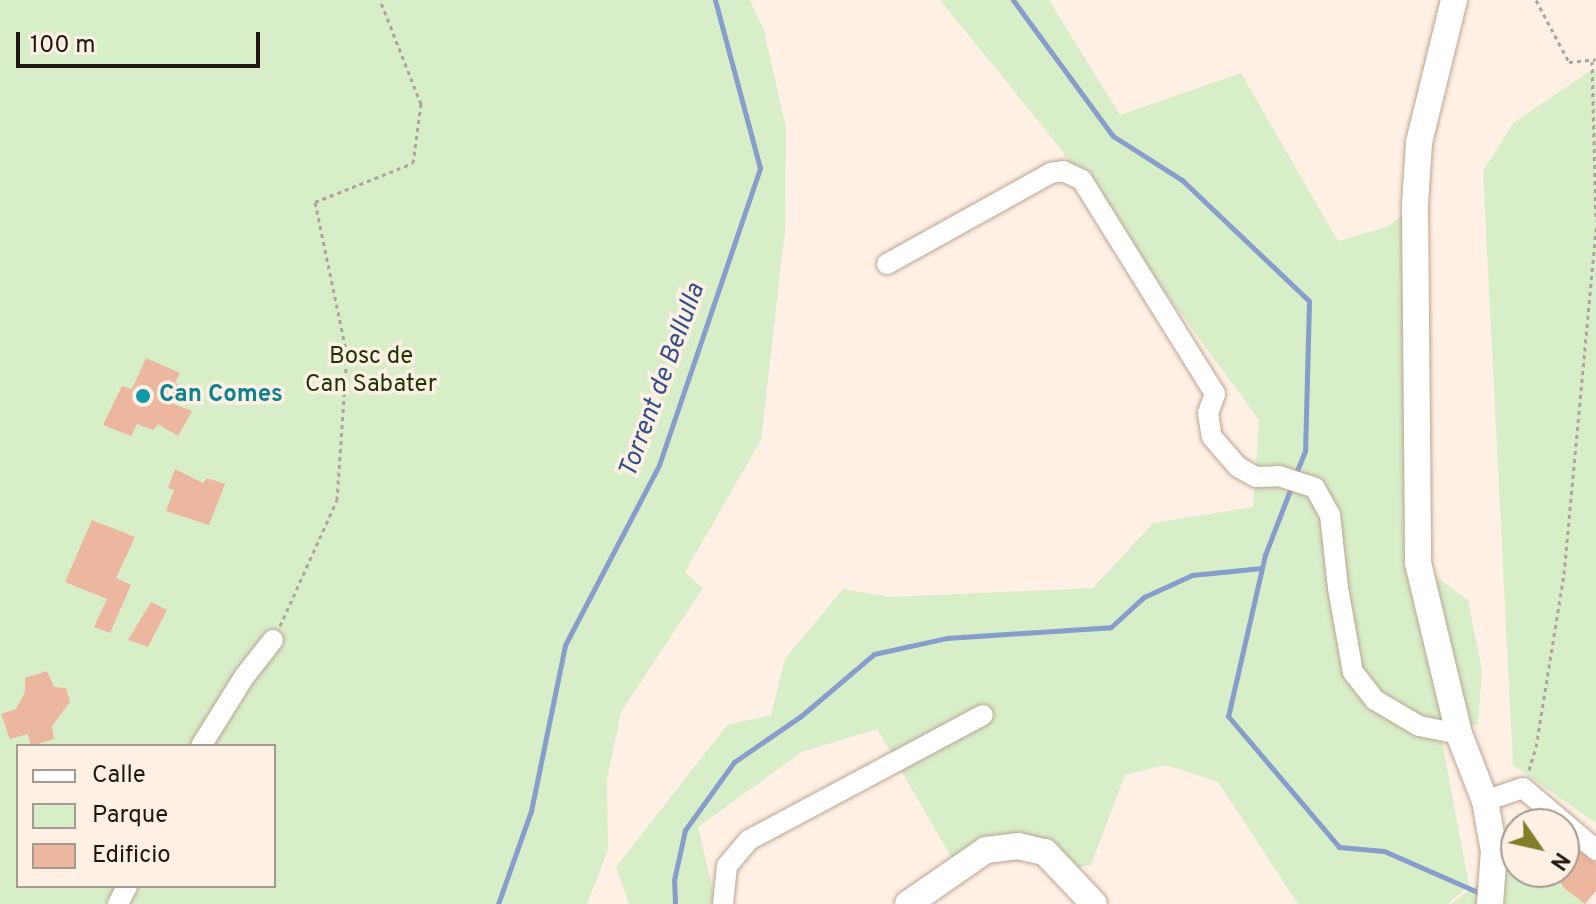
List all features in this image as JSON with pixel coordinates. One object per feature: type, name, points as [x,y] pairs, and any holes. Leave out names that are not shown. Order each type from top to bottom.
[{"type":"main road","points":[[1454,0],[1419,143],[1415,235],[1418,563],[1459,734],[1485,801],[1494,851],[1490,904]]},
{"type":"main road","points":[[908,904],[986,850],[1018,846],[1045,852],[1094,904]]},
{"type":"street","points":[[887,264],[1051,173],[1063,171],[1082,180],[1215,394],[1208,413],[1212,437],[1238,467],[1256,477],[1279,476],[1315,488],[1323,501],[1330,515],[1338,588],[1353,672],[1375,700],[1419,726],[1459,734]]},
{"type":"street","points":[[202,744],[244,677],[273,640]]},
{"type":"street","points":[[723,904],[727,866],[749,840],[983,715]]},
{"type":"street","points":[[1485,801],[1523,788],[1596,850]]},
{"type":"path","points":[[273,640],[337,500],[347,355],[315,202],[413,163],[421,104],[380,0]]},
{"type":"path","points":[[1523,788],[1536,747],[1564,574],[1596,224],[1595,61],[1569,62],[1536,0]]},
{"type":"green space","name":"Bosc de Can Sabater","points":[[0,0],[750,0],[764,31],[786,128],[785,231],[761,440],[685,572],[703,588],[621,712],[607,780],[608,850],[587,904],[0,904]]},
{"type":"green space","points":[[940,0],[1049,0],[1120,115],[1241,73],[1338,241],[1387,227],[1415,205],[1418,563],[1468,600],[1482,670],[1478,725],[1420,726],[1442,741],[1469,885],[1448,904],[1298,904],[1218,782],[1166,765],[1125,775],[1091,865],[1063,870],[1018,846],[958,869],[877,729],[802,752],[698,827],[716,904],[629,904],[616,867],[727,725],[771,715],[785,659],[843,589],[890,597],[1093,588],[1153,523],[1253,507],[1259,420],[1052,138]]},
{"type":"green space","points":[[1593,69],[1596,70],[1596,823],[1580,812],[1580,808],[1575,808],[1513,765],[1483,171],[1513,123]]},
{"type":"green space","points":[[1500,868],[1500,888],[1566,888],[1587,904],[1451,904]]},
{"type":"building","name":"Can Comes","points":[[146,358],[180,373],[175,383],[180,385],[171,403],[192,411],[178,436],[158,424],[153,430],[137,424],[131,436],[103,425],[122,386],[132,389]]},
{"type":"building","name":"Can Comes","points":[[175,469],[203,483],[207,478],[225,484],[209,525],[166,511],[174,490],[168,488]]},
{"type":"building","points":[[92,520],[135,537],[116,578],[131,585],[110,633],[94,627],[107,599],[65,582]]},
{"type":"building","points":[[151,602],[167,610],[148,647],[128,640]]},
{"type":"building","points":[[47,671],[54,687],[66,688],[70,702],[52,726],[54,739],[30,744],[28,734],[10,739],[1,714],[16,709],[25,692],[25,678]]},
{"type":"building","points":[[1580,852],[1596,863],[1596,891],[1585,904],[1564,888],[1580,888]]},
{"type":"waterway","name":"Torrent de Bellulla","points":[[498,904],[531,811],[565,645],[659,465],[760,168],[715,0]]},
{"type":"waterway","points":[[1013,0],[1113,136],[1182,180],[1309,301],[1305,451],[1295,476]]},
{"type":"waterway","points":[[1292,485],[1265,555],[1228,716],[1339,847],[1384,851],[1484,895]]},
{"type":"waterway","points":[[675,904],[674,880],[685,830],[734,762],[801,716],[874,654],[947,638],[1111,627],[1144,597],[1192,575],[1262,568]]},
{"type":"place","name":"Can Comes","points":[[143,396]]}]
